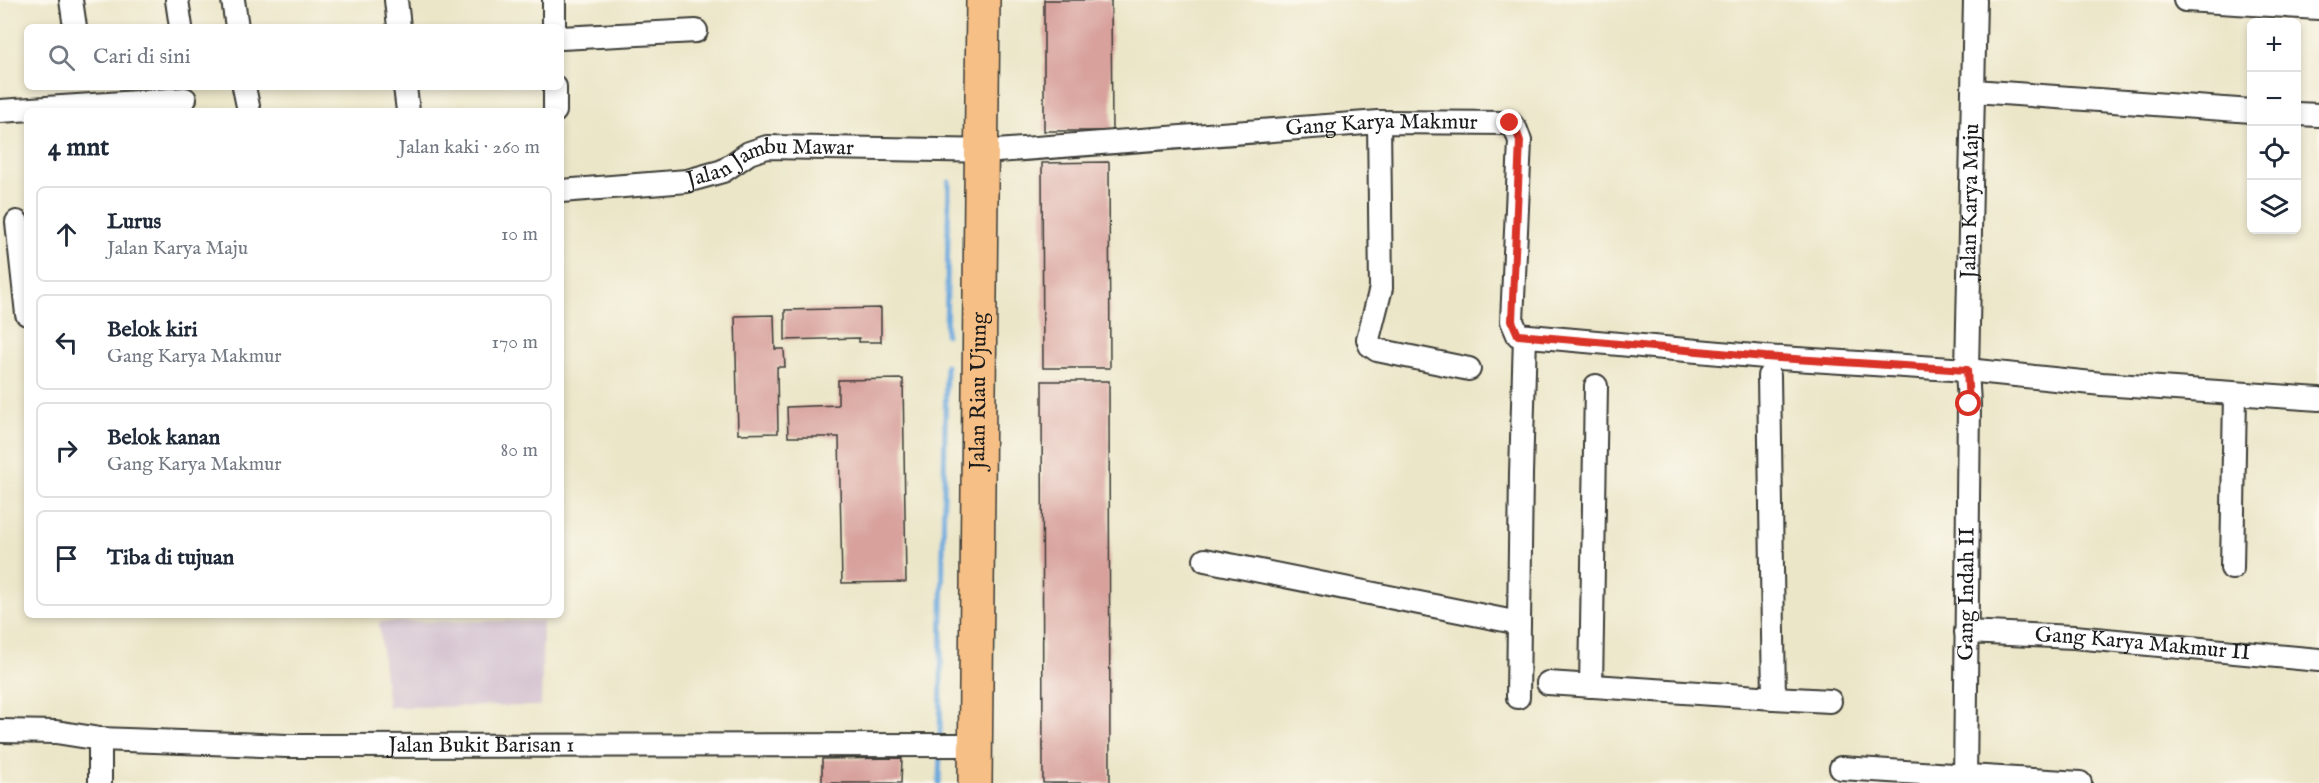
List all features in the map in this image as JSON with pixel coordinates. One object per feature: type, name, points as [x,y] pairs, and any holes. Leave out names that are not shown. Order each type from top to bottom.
[{"type":"main road","name":"Jalan Riau Ujung","points":[[975,783],[969,745],[983,0]]},
{"type":"street","points":[[71,0],[75,24]]},
{"type":"street","points":[[177,0],[181,24]]},
{"type":"street","points":[[233,0],[237,24]]},
{"type":"street","points":[[396,0],[399,24]]},
{"type":"street","points":[[554,0],[554,24]]},
{"type":"street","name":"Jalan Karya Maju","points":[[1969,404],[1967,370],[1975,0]]},
{"type":"street","points":[[2185,0],[2319,8]]},
{"type":"street","points":[[564,38],[696,31]]},
{"type":"street","points":[[245,90],[248,108]]},
{"type":"street","points":[[405,90],[408,108]]},
{"type":"street","points":[[555,90],[555,108]]},
{"type":"street","points":[[1974,92],[2247,111]]},
{"type":"street","points":[[46,108],[185,99]]},
{"type":"street","points":[[0,111],[24,109]]},
{"type":"street","points":[[2301,114],[2319,115]]},
{"type":"street","points":[[1379,122],[1381,288],[1368,339],[1370,345],[1377,350],[1469,369]]},
{"type":"street","name":"Gang Karya Makmur","points":[[981,150],[997,151],[1379,122],[1510,123],[1516,130],[1520,141],[1512,321],[1518,335],[1525,336]]},
{"type":"street","name":"Jalan Jambu Mawar","points":[[564,191],[687,181],[723,171],[749,153],[767,147],[981,150]]},
{"type":"street","points":[[15,222],[24,291]]},
{"type":"street","points":[[1518,697],[1525,336],[1765,357],[1967,370],[2102,384],[2319,399]]},
{"type":"street","points":[[1769,376],[1774,698]]},
{"type":"street","points":[[1591,686],[1596,386]]},
{"type":"street","points":[[2232,568],[2235,393]]},
{"type":"street","name":"Gang Indah II","points":[[1965,780],[1969,404]]},
{"type":"street","points":[[1204,560],[1519,623]]},
{"type":"street","name":"Gang Karya Makmur II","points":[[1966,632],[2074,638],[2319,660]]},
{"type":"street","points":[[1548,683],[1830,701]]},
{"type":"street","name":"Jalan Bukit Barisan 1","points":[[0,731],[56,732],[100,739],[364,747],[969,745]]},
{"type":"street","points":[[100,739],[100,783]]},
{"type":"street","points":[[1841,768],[1965,780],[2080,783]]},
{"type":"shaded area","points":[[543,621],[541,706],[388,707],[379,622]]},
{"type":"building","points":[[1044,0],[1111,0],[1112,131],[1044,131]]},
{"type":"building","points":[[1109,162],[1110,368],[1043,368],[1042,163]]},
{"type":"building","points":[[881,308],[881,342],[859,342],[859,338],[785,340],[785,310]]},
{"type":"building","points":[[774,315],[775,349],[784,349],[785,367],[777,367],[778,433],[738,434],[735,316]]},
{"type":"building","points":[[903,379],[906,582],[842,583],[839,437],[788,437],[787,407],[838,405],[838,380]]},
{"type":"building","points":[[1042,381],[1109,381],[1110,783],[1043,783]]},
{"type":"building","points":[[902,758],[901,783],[822,783],[822,759]]},
{"type":"waterway","points":[[946,335],[949,182]]},
{"type":"waterway","points":[[940,738],[946,365]]},
{"type":"waterway","points":[[939,783],[940,751]]},
{"type":"route","points":[[1510,123],[1516,130],[1520,141],[1512,321],[1518,335],[1765,357],[1967,370],[1969,404]]}]
